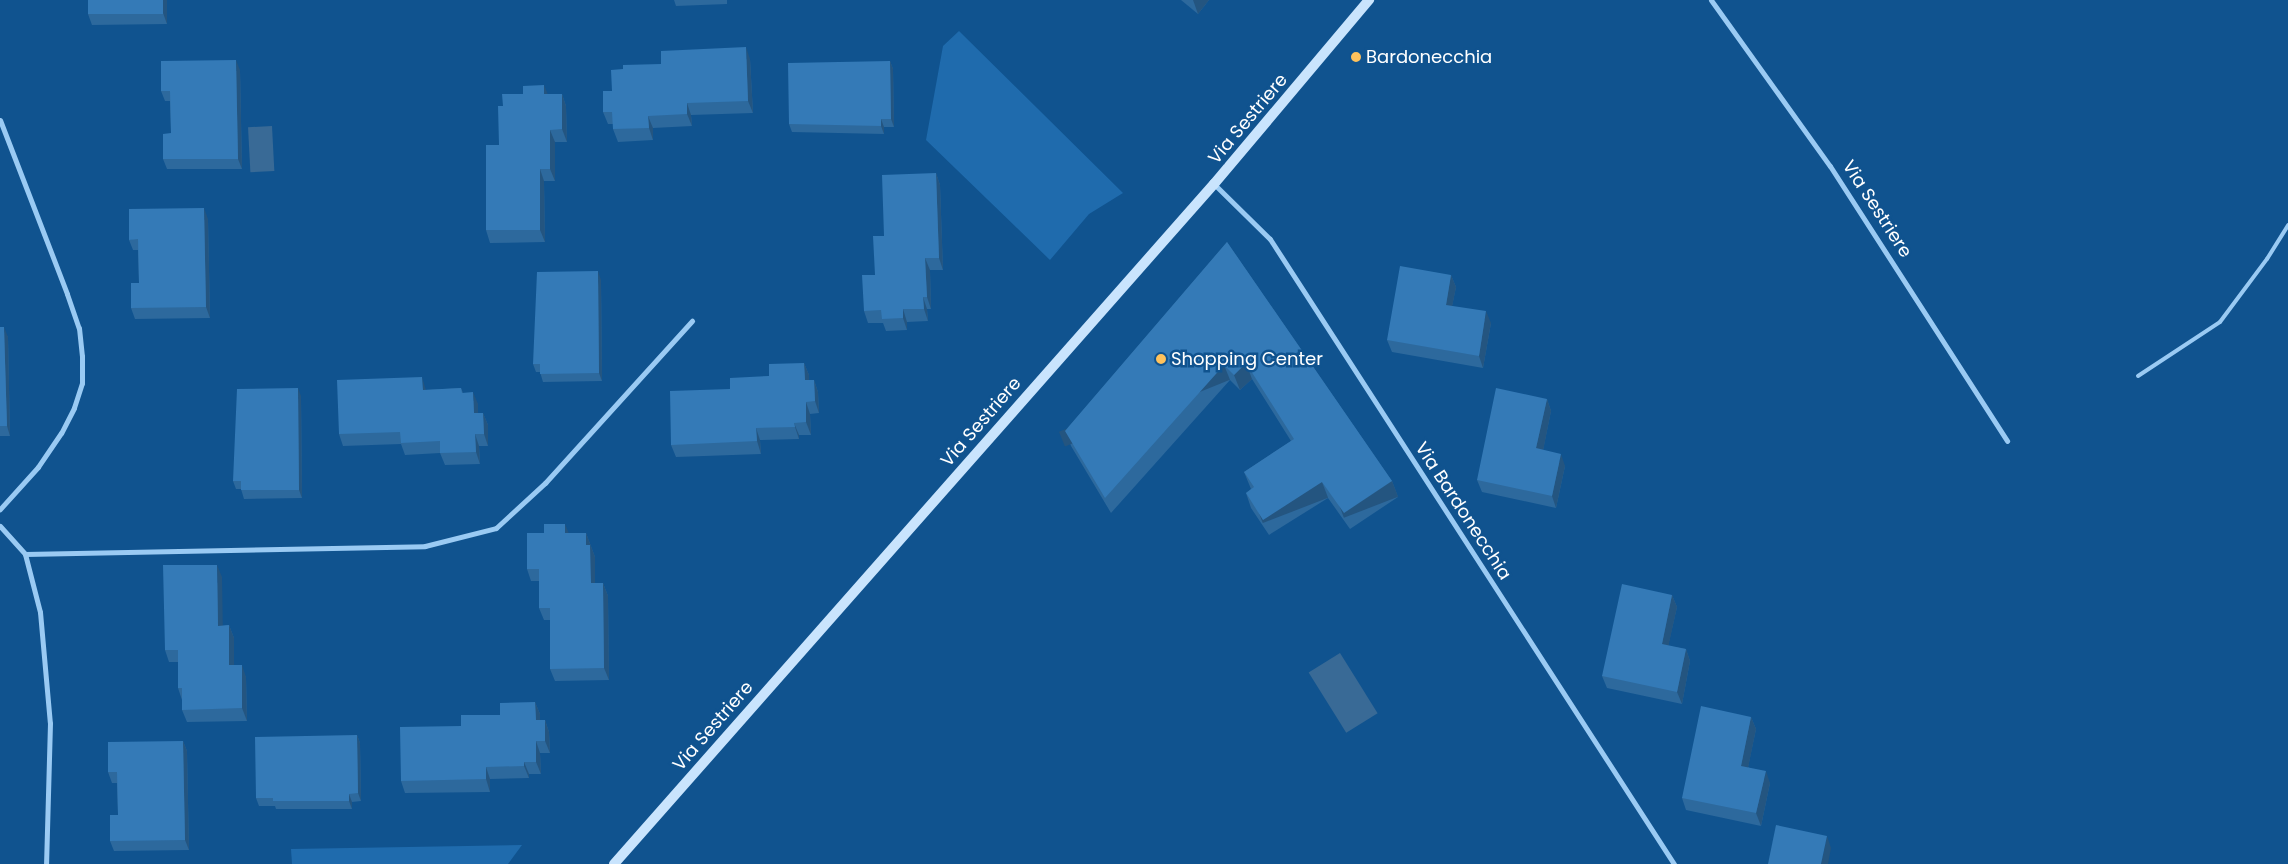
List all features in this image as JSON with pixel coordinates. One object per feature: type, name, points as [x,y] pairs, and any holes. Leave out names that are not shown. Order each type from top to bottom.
[{"type":"main road","name":"Via Sestriere","points":[[614,864],[1214,184],[1369,0]]},
{"type":"street","name":"Via Sestriere","points":[[1710,0],[1830,166],[2007,441]]},
{"type":"street","points":[[0,120],[79,328],[82,383],[61,433],[38,467],[0,509]]},
{"type":"street","name":"Via Bardonecchia","points":[[1214,184],[1270,239],[1674,864]]},
{"type":"street","points":[[25,554],[425,546],[496,528],[545,483],[692,321]]},
{"type":"street","points":[[0,526],[25,554],[40,612],[50,723],[46,864]]},
{"type":"lane","points":[[2138,376],[2220,322],[2267,259],[2288,225]]},
{"type":"shaded area","points":[[959,31],[1123,193],[1089,214],[1050,260],[926,140],[943,46]]},
{"type":"shaded area","points":[[272,126],[274,171],[250,172],[248,127]]},
{"type":"shaded area","points":[[1340,653],[1378,713],[1346,733],[1309,673]]},
{"type":"shaded area","points":[[522,845],[508,864],[292,864],[291,849]]},
{"type":"building","points":[[88,0],[163,0],[163,14],[88,14]]},
{"type":"building","points":[[746,47],[748,101],[687,103],[687,114],[648,116],[649,128],[613,129],[612,112],[603,112],[603,91],[612,91],[611,70],[623,69],[623,65],[661,64],[661,51]]},
{"type":"building","points":[[236,60],[238,159],[163,159],[163,134],[171,133],[170,91],[161,91],[161,61]]},
{"type":"building","points":[[890,61],[891,119],[881,119],[881,126],[789,124],[788,63]]},
{"type":"building","points":[[544,85],[544,94],[562,94],[562,129],[550,130],[550,169],[540,169],[540,230],[486,230],[486,145],[499,145],[498,106],[503,106],[502,94],[523,94],[523,86]]},
{"type":"building","points":[[936,173],[939,258],[925,258],[927,297],[923,297],[924,309],[903,309],[903,318],[882,319],[881,310],[864,311],[862,275],[875,275],[873,236],[884,236],[882,175]]},
{"type":"building","points":[[204,208],[206,307],[131,308],[131,283],[139,283],[138,239],[129,240],[129,209]]},
{"type":"building","points":[[1227,242],[1392,481],[1344,513],[1322,482],[1263,520],[1246,493],[1254,487],[1244,472],[1294,439],[1246,363],[1234,375],[1224,365],[1105,498],[1065,431]]},
{"type":"building","points":[[1400,266],[1451,275],[1446,305],[1486,311],[1479,356],[1387,340]]},
{"type":"building","points":[[598,271],[599,373],[540,374],[540,364],[533,364],[537,272]]},
{"type":"building","points":[[0,327],[4,327],[7,426],[0,426]]},
{"type":"building","points":[[804,363],[805,380],[814,380],[815,401],[806,402],[806,422],[794,423],[795,427],[756,428],[757,441],[671,445],[670,391],[730,389],[730,378],[769,376],[769,364]]},
{"type":"building","points":[[422,377],[423,390],[461,388],[462,393],[473,392],[474,413],[483,413],[484,434],[475,434],[476,452],[440,453],[440,441],[401,443],[400,432],[339,434],[337,380]]},
{"type":"building","points":[[298,388],[299,490],[241,490],[241,481],[233,481],[237,389]]},
{"type":"building","points":[[1496,388],[1547,399],[1536,448],[1561,454],[1552,496],[1477,480]]},
{"type":"building","points":[[544,524],[565,524],[565,533],[586,533],[586,545],[590,545],[591,583],[603,583],[604,668],[550,669],[550,608],[539,608],[539,569],[527,569],[527,533],[544,533]]},
{"type":"building","points":[[163,565],[217,565],[218,626],[229,625],[229,665],[242,665],[242,708],[182,710],[182,688],[178,688],[178,650],[165,650]]},
{"type":"building","points":[[1622,584],[1672,595],[1662,644],[1686,649],[1677,692],[1602,676]]},
{"type":"building","points":[[535,702],[536,720],[545,720],[545,741],[536,741],[536,762],[524,762],[524,766],[486,767],[486,779],[401,781],[400,727],[461,726],[461,715],[500,715],[500,703]]},
{"type":"building","points":[[1701,706],[1751,717],[1741,766],[1766,771],[1756,813],[1682,798]]},
{"type":"building","points":[[357,735],[358,793],[349,794],[349,801],[273,801],[273,798],[256,798],[255,737]]},
{"type":"building","points":[[183,741],[185,840],[110,841],[110,815],[118,815],[117,772],[108,772],[108,742]]},
{"type":"building","points":[[1776,825],[1827,836],[1821,864],[1768,864]]},
{"type":"place","name":"Bardonecchia","points":[[1356,57]]},
{"type":"place","name":"Shopping Center","points":[[1161,359]]}]
